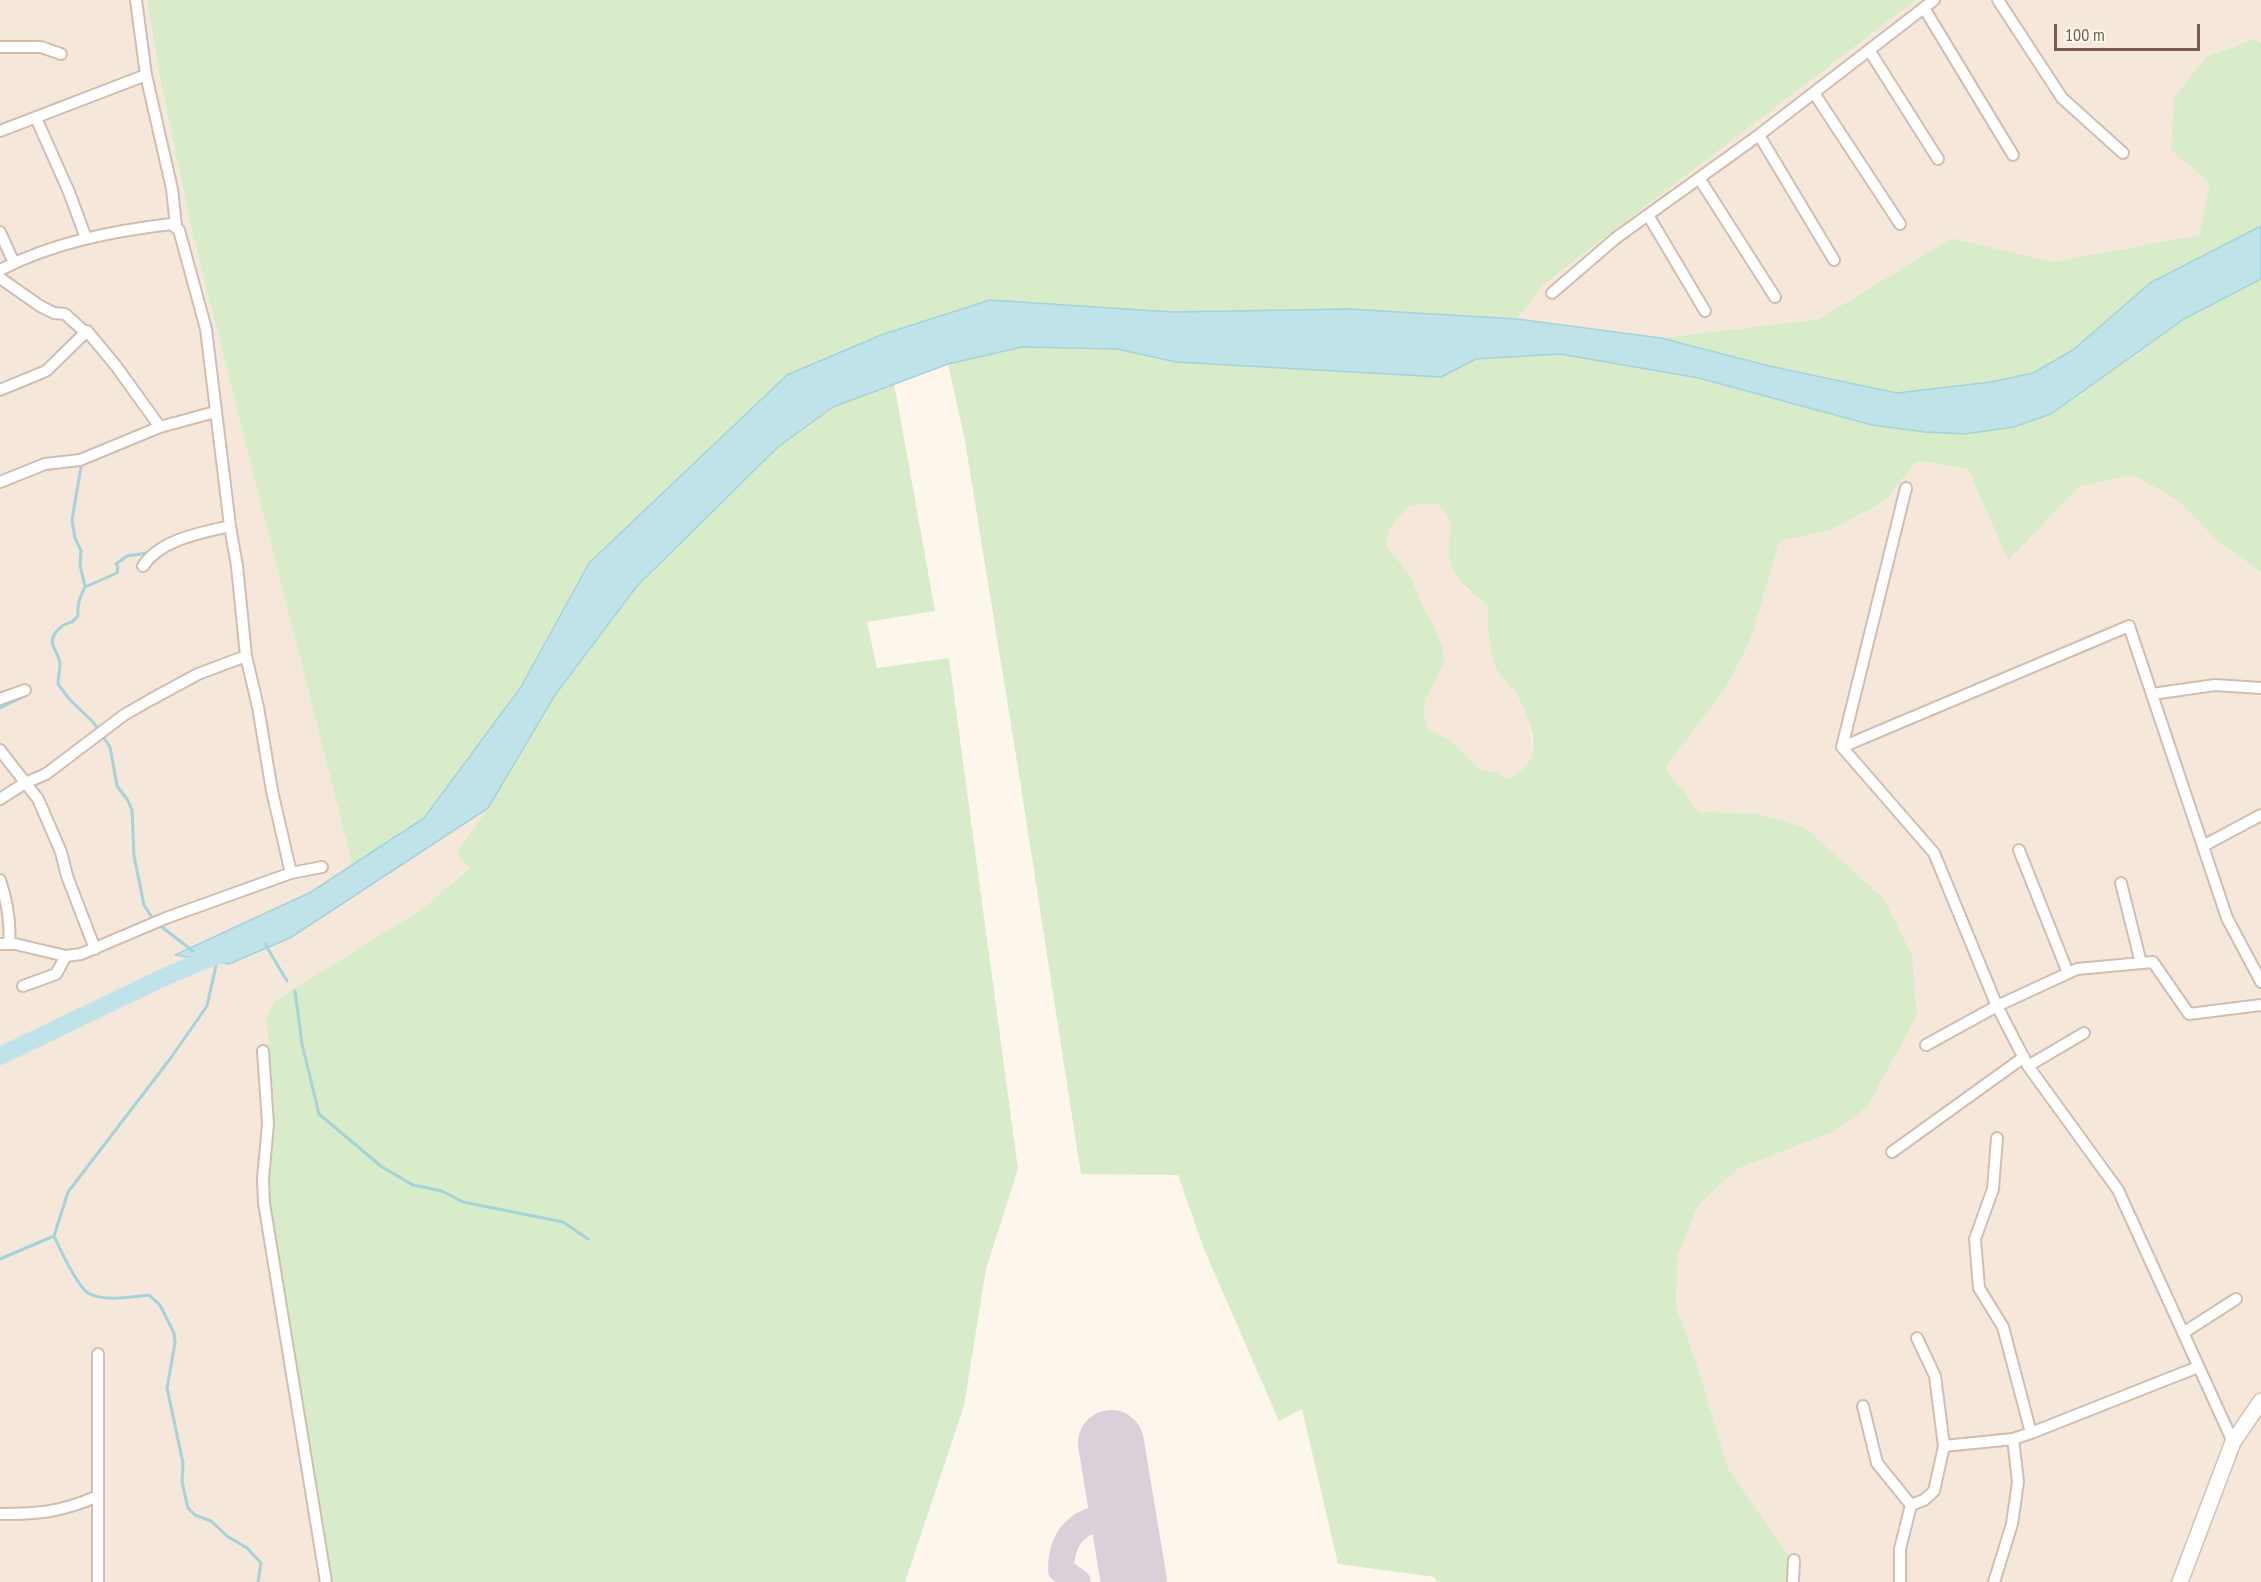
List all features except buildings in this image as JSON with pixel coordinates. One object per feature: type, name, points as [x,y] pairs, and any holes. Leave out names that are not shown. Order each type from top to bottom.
[{"type":"main road","points":[[2180,1582],[2233,1442],[2261,1401]]},
{"type":"street","points":[[136,0],[146,75],[172,189],[176,226],[206,328],[215,412],[237,567],[246,656],[258,707],[272,791],[291,873]]},
{"type":"street","points":[[1552,293],[1602,249],[1759,135],[1934,0]]},
{"type":"street","points":[[1998,0],[2062,98],[2123,153]]},
{"type":"street","points":[[1924,8],[2013,155]]},
{"type":"street","points":[[0,46],[41,47],[61,54]]},
{"type":"street","points":[[1869,50],[1938,159]]},
{"type":"street","points":[[0,131],[146,75]]},
{"type":"street","points":[[1814,93],[1899,224]]},
{"type":"street","points":[[36,118],[69,192],[86,238]]},
{"type":"street","points":[[1759,135],[1834,260]]},
{"type":"street","points":[[1699,178],[1775,297]]},
{"type":"street","points":[[1648,215],[1705,311]]},
{"type":"street","points":[[0,270],[86,238],[138,228],[171,224],[176,226]]},
{"type":"street","points":[[0,232],[14,263]]},
{"type":"street","points":[[0,278],[40,306],[54,313],[65,314],[85,332],[89,332],[160,427]]},
{"type":"street","points":[[0,390],[39,375],[85,332]]},
{"type":"street","points":[[0,482],[45,464],[80,460],[160,427],[215,412]]},
{"type":"street","points":[[1842,747],[1906,488]]},
{"type":"street","points":[[143,566],[158,550],[191,536],[230,526]]},
{"type":"street","points":[[1842,747],[2129,626],[2227,918],[2261,982]]},
{"type":"street","points":[[0,799],[25,783],[46,774],[124,715],[150,699],[198,674],[246,656]]},
{"type":"street","points":[[2152,694],[2215,685],[2261,688]]},
{"type":"street","points":[[0,699],[25,690]]},
{"type":"street","points":[[1842,747],[1934,853],[1997,1006],[2026,1061],[2118,1190],[2233,1442]]},
{"type":"street","points":[[0,750],[38,799],[61,852],[67,876],[95,949]]},
{"type":"street","points":[[2203,846],[2261,815]]},
{"type":"street","points":[[2019,850],[2068,973]]},
{"type":"street","points":[[0,880],[10,928],[4,944],[66,956],[95,949],[166,918],[291,873],[322,867]]},
{"type":"street","points":[[2121,884],[2141,963]]},
{"type":"street","points":[[23,986],[56,974],[66,956]]},
{"type":"street","points":[[1926,1045],[1997,1006],[2077,969],[2154,962],[2188,1014],[2261,1005]]},
{"type":"street","points":[[1892,1152],[2026,1061],[2084,1033]]},
{"type":"street","points":[[263,1051],[268,1124],[263,1179],[264,1203],[326,1582]]},
{"type":"street","points":[[1997,1138],[1993,1189],[1975,1239],[1979,1288],[2003,1327],[2031,1433]]},
{"type":"street","points":[[2183,1333],[2236,1299]]},
{"type":"street","points":[[1911,1505],[1924,1500],[1934,1491],[1944,1446],[1935,1376],[1917,1338]]},
{"type":"street","points":[[98,1354],[98,1582]]},
{"type":"street","points":[[1944,1446],[2013,1439],[2198,1367]]},
{"type":"street","points":[[1863,1406],[1877,1463],[1911,1505]]},
{"type":"street","points":[[1994,1582],[2012,1524],[2018,1482],[2013,1439]]},
{"type":"street","points":[[0,1514],[49,1512],[78,1505],[98,1496]]},
{"type":"street","points":[[1900,1582],[1900,1548],[1911,1505]]},
{"type":"street","points":[[1793,1582],[1794,1560]]},
{"type":"shaded area","points":[[0,0],[147,0],[159,75],[191,227],[352,865],[311,892],[177,955],[229,964],[290,938],[488,808],[457,853],[469,867],[425,907],[276,1000],[266,1017],[274,1102],[266,1200],[332,1582],[0,1582]]},
{"type":"shaded area","points":[[1916,0],[2261,0],[2261,43],[2255,39],[2171,150],[2211,183],[2199,235],[2052,262],[1952,238],[1819,319],[1661,338],[1517,319],[1544,284]]},
{"type":"shaded area","points":[[1917,461],[1968,469],[2008,559],[2080,486],[2134,475],[2181,503],[2217,541],[2261,572],[2261,1582],[1794,1582],[1790,1559],[1728,1468],[1695,1358],[1676,1306],[1678,1255],[1698,1206],[1737,1169],[1833,1132],[1755,813],[1699,812],[1665,768],[1727,686],[1751,639],[1780,541],[1831,530],[1885,501]]},
{"type":"shaded area","points":[[1437,504],[1447,513],[1452,525],[1448,551],[1464,586],[1487,605],[1493,658],[1498,670],[1514,690],[1530,720],[1533,752],[1529,765],[1521,774],[1508,779],[1494,772],[1480,770],[1451,741],[1427,728],[1424,712],[1426,699],[1444,663],[1433,624],[1420,601],[1411,576],[1386,546],[1388,530],[1392,522],[1411,505]]},
{"type":"green space","points":[[147,0],[1916,0],[1544,284],[1517,319],[1349,309],[1172,312],[990,300],[881,335],[787,375],[589,563],[521,687],[424,818],[352,865],[191,227],[159,74]]},
{"type":"green space","points":[[2255,39],[2261,43],[2261,226],[2150,283],[2073,350],[2033,373],[1991,382],[1897,393],[1769,366],[1661,338],[1819,319],[1952,238],[2052,262],[2199,235],[2210,183],[2171,150],[2174,98],[2206,57]]},
{"type":"green space","points":[[2261,279],[2261,572],[2217,541],[2181,503],[2134,475],[2080,486],[2008,560],[1968,469],[1917,461],[1885,501],[1831,530],[1780,541],[1751,639],[1727,686],[1665,768],[1699,812],[1755,813],[1805,828],[1884,899],[1912,956],[1917,1015],[1867,1107],[1833,1132],[1737,1169],[1698,1206],[1678,1255],[1676,1306],[1695,1358],[1728,1468],[1790,1559],[1794,1582],[1437,1582],[1435,1577],[1338,1564],[1302,1409],[1279,1421],[1204,1249],[1178,1175],[1081,1174],[965,441],[948,364],[1022,347],[1117,349],[1176,362],[1441,377],[1476,359],[1560,354],[1699,378],[1872,425],[1925,432],[2051,414],[2184,319]],"holes":[[[1437,504],[1445,511],[1451,525],[1448,553],[1452,568],[1465,586],[1487,605],[1490,647],[1494,663],[1499,673],[1515,692],[1531,728],[1533,752],[1529,763],[1521,772],[1508,779],[1494,772],[1480,770],[1451,741],[1427,728],[1424,712],[1426,699],[1444,663],[1443,649],[1411,576],[1386,546],[1394,522],[1411,505]]]},
{"type":"green space","points":[[894,383],[935,611],[867,622],[877,668],[949,658],[1018,1169],[986,1269],[964,1406],[905,1582],[332,1582],[266,1200],[274,1102],[266,1017],[276,1000],[425,907],[469,868],[457,853],[488,808],[555,695],[637,586],[778,447],[833,407]]},
{"type":"water","points":[[2261,226],[2261,279],[2184,319],[2051,414],[2014,427],[1964,434],[1925,432],[1872,425],[1699,378],[1560,354],[1476,359],[1441,377],[1176,362],[1117,349],[1022,347],[948,364],[833,407],[778,447],[637,586],[555,695],[488,808],[290,938],[229,964],[175,955],[311,892],[424,818],[521,687],[589,563],[787,375],[881,335],[990,300],[1172,312],[1349,309],[1517,319],[1661,338],[1769,366],[1897,393],[1991,382],[2033,373],[2073,350],[2150,283]]},
{"type":"waterway","points":[[82,461],[72,520],[75,538],[81,551],[80,565],[85,587],[79,600],[78,616],[61,627],[53,636],[52,640],[60,664],[58,684],[70,700],[93,722],[110,747],[117,786],[132,810],[134,856],[144,905],[153,919]]},
{"type":"waterway","points":[[85,587],[117,573],[116,564],[127,556],[147,553]]},
{"type":"waterway","points":[[0,708],[27,695]]},
{"type":"waterway","points":[[158,924],[193,951]]},
{"type":"waterway","points":[[265,944],[287,981]]},
{"type":"waterway","points":[[0,1056],[156,981],[204,960],[224,954]]},
{"type":"waterway","points":[[217,961],[207,1006],[170,1059],[68,1192],[54,1236],[74,1275],[88,1293],[109,1298],[149,1295],[160,1305],[174,1333],[175,1343],[167,1388],[183,1463],[182,1482],[188,1508],[195,1515],[211,1521],[227,1536],[247,1548],[261,1563],[258,1582]]},
{"type":"waterway","points":[[295,991],[302,1044],[319,1114],[382,1167],[413,1185],[442,1191],[463,1202],[563,1222],[588,1239]]},
{"type":"waterway","points":[[0,1259],[54,1236]]},
{"type":"taxiway","points":[[1078,1582],[1061,1570],[1066,1544],[1078,1528],[1095,1520],[1114,1520],[1131,1527],[1144,1540],[1150,1559],[1146,1582]]},
{"type":"runway","points":[[1111,1443],[1134,1582]]}]
